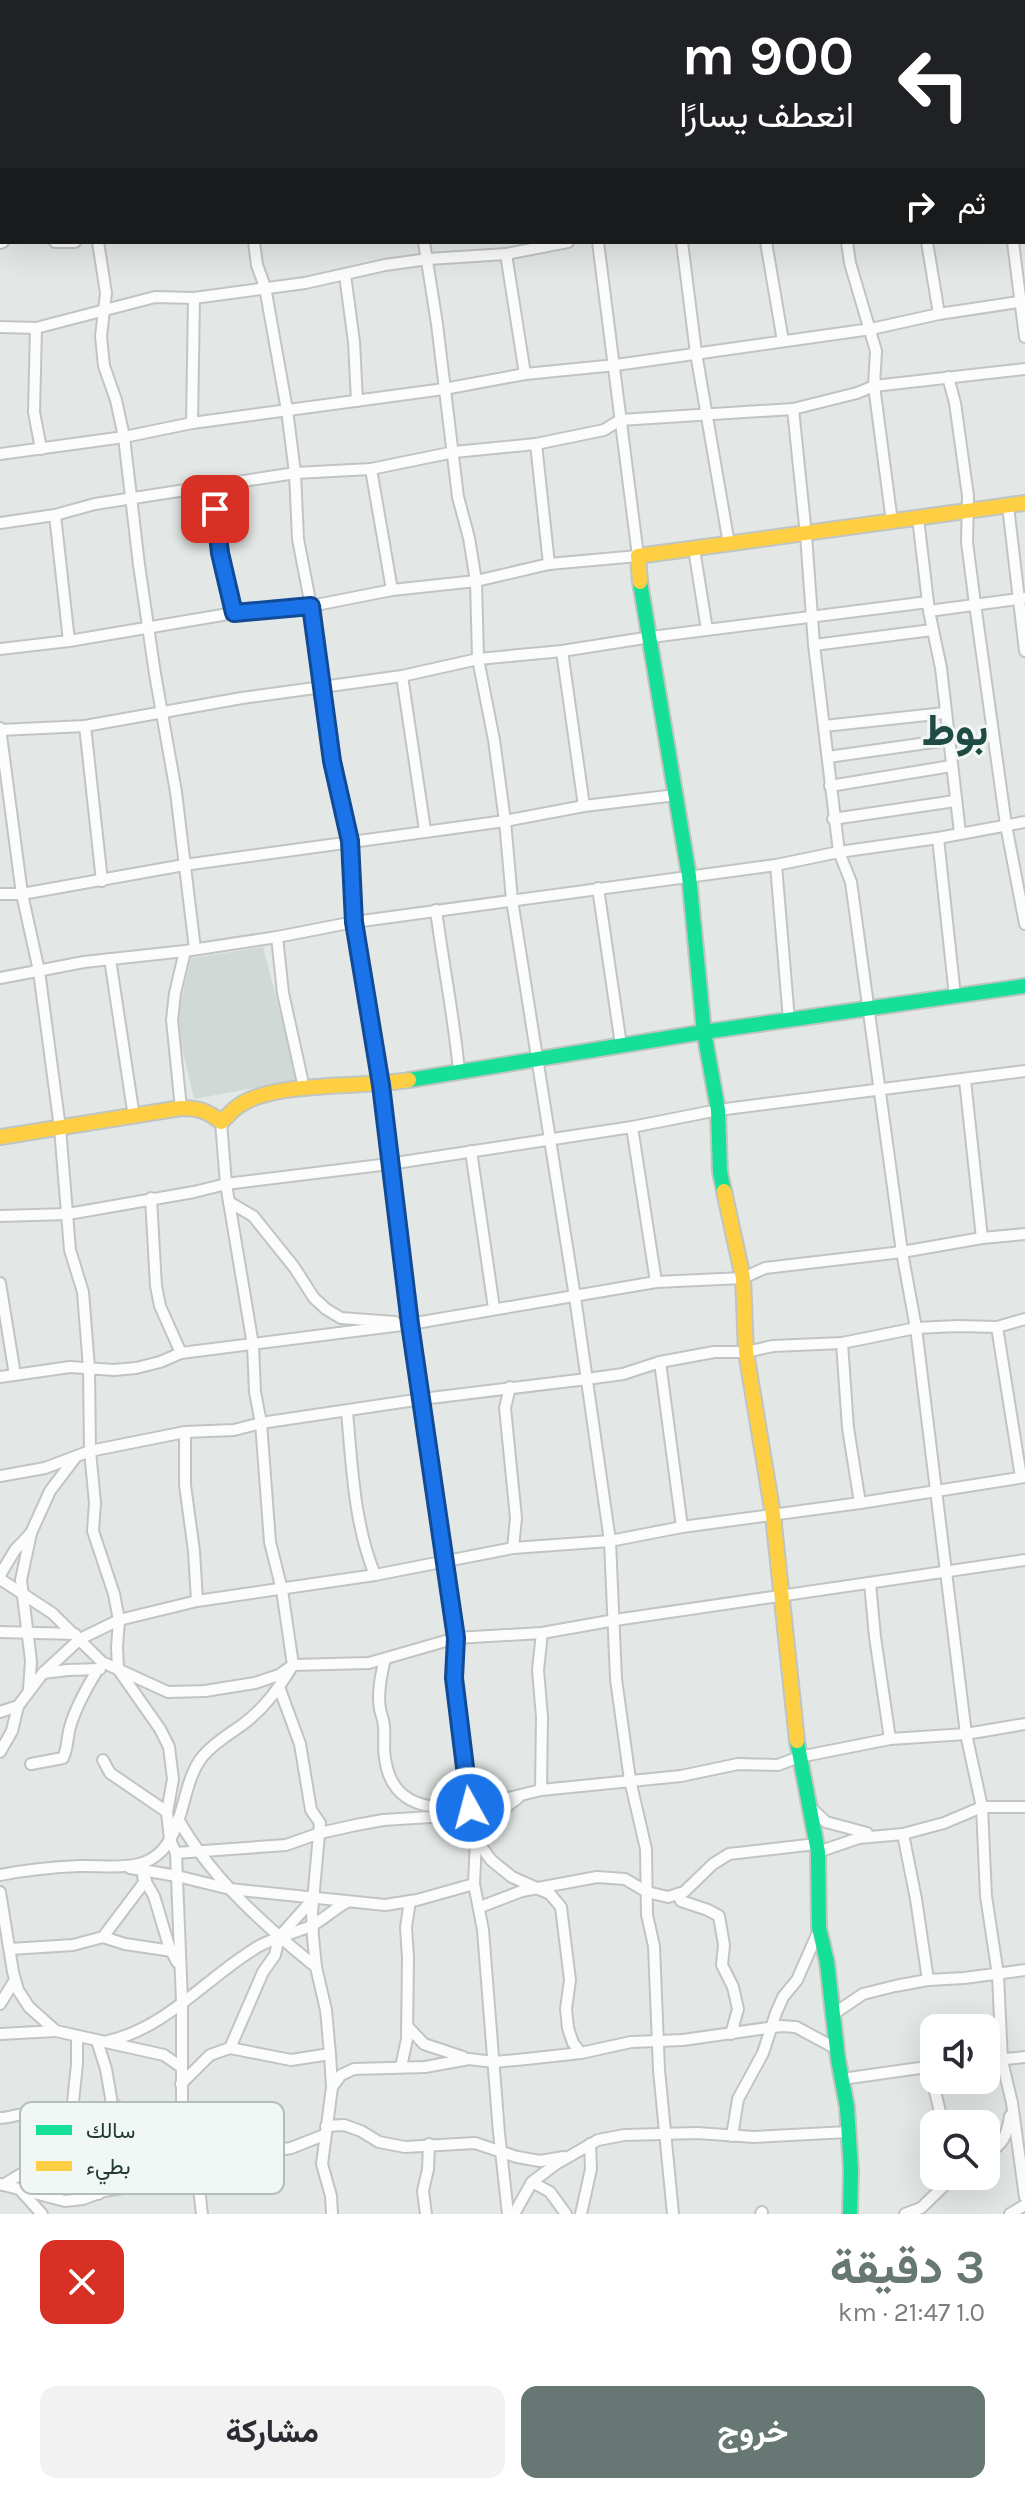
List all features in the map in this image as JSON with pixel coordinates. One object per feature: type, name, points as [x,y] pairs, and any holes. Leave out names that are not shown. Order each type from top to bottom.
[{"type":"street","points":[[98,244],[106,293],[101,336],[104,366],[124,437],[139,565],[176,792],[184,865],[190,950],[175,993],[172,1020],[181,1108]]},
{"type":"street","points":[[254,244],[287,410],[295,473],[298,539],[311,606],[332,761],[350,841],[354,922],[381,1085],[410,1324],[456,1638],[454,1678],[476,1839],[474,1884],[480,1907],[508,2214]]},
{"type":"street","points":[[424,244],[458,497],[476,581],[478,659],[494,740],[512,900],[610,1541],[616,1679],[630,1780],[646,1849],[647,1915],[654,1946],[657,2042],[673,2214]]},
{"type":"street","points":[[0,327],[36,328],[155,297],[194,298],[305,283],[385,265],[506,254],[558,244]]},
{"type":"street","points":[[598,244],[616,365],[642,599],[651,637],[689,876],[704,1032],[718,1110],[720,1172],[743,1278],[746,1352],[773,1515],[799,1757],[817,1848],[819,1928],[827,1962],[848,2132],[850,2214]]},
{"type":"street","points":[[682,244],[696,353],[729,544]]},
{"type":"street","points":[[766,244],[783,341]]},
{"type":"street","points":[[847,244],[876,351],[874,386],[892,522]]},
{"type":"street","points":[[927,244],[939,314]]},
{"type":"street","points":[[1013,244],[1025,337]]},
{"type":"street","points":[[506,254],[525,374]]},
{"type":"street","points":[[345,275],[354,342],[357,401]]},
{"type":"street","points":[[192,423],[194,298]]},
{"type":"street","points":[[0,454],[124,437],[192,423],[444,389],[525,374],[616,365],[871,329],[939,314],[1023,302]]},
{"type":"street","points":[[36,328],[34,412],[41,449]]},
{"type":"street","points":[[0,523],[55,515],[95,504],[295,473],[371,469],[454,452],[536,444],[604,430],[620,420],[793,409],[874,386],[1025,369]]},
{"type":"street","points":[[948,377],[955,403],[968,496],[967,542],[1006,825],[1025,924]]},
{"type":"street","points":[[793,409],[833,819],[839,852],[851,882],[902,1252],[916,1328],[966,1734],[982,1807],[986,1896],[998,1975],[1002,2061],[1012,2103],[1025,2197]]},
{"type":"street","points":[[536,444],[549,564]]},
{"type":"street","points":[[371,469],[392,590]]},
{"type":"street","points":[[213,487],[220,553],[234,613]]},
{"type":"street","points":[[0,649],[69,641],[234,613],[311,606],[392,590],[476,581],[549,564],[806,535],[1025,503]]},
{"type":"street","points":[[1008,506],[1025,651]]},
{"type":"street","points":[[55,515],[69,641]]},
{"type":"street","points":[[918,518],[928,606],[941,668],[960,833]]},
{"type":"street","points":[[694,549],[707,630]]},
{"type":"street","points":[[182,2102],[182,2002],[176,1853],[170,1840],[167,1812],[173,1779],[169,1747],[118,1669],[119,1620],[114,1594],[93,1531],[95,1503],[83,1292],[70,1250],[60,1128],[39,971],[22,894],[0,729],[85,726],[162,711],[402,676],[478,659],[562,651],[811,617],[1021,599]]},
{"type":"street","points":[[814,645],[932,630]]},
{"type":"street","points":[[562,651],[584,806]]},
{"type":"street","points":[[402,676],[425,830]]},
{"type":"street","points":[[824,726],[945,713]]},
{"type":"street","points":[[85,726],[102,881]]},
{"type":"street","points":[[828,757],[948,740]]},
{"type":"street","points":[[830,786],[951,766]]},
{"type":"street","points":[[0,894],[22,894],[184,865],[676,795]]},
{"type":"street","points":[[833,819],[955,801]]},
{"type":"street","points":[[0,978],[436,910],[776,865],[1025,822]]},
{"type":"street","points":[[938,838],[955,996]]},
{"type":"street","points":[[776,865],[789,1020]]},
{"type":"street","points":[[598,888],[621,1045]]},
{"type":"street","points":[[436,910],[444,974],[455,1026],[459,1071]]},
{"type":"street","points":[[277,937],[283,993],[304,1088]]},
{"type":"street","points":[[110,959],[134,1117]]},
{"type":"street","points":[[221,1122],[241,1104],[304,1088],[381,1085],[704,1032],[1025,986]]},
{"type":"street","points":[[0,1216],[68,1214],[226,1184],[389,1164],[632,1127],[718,1110],[1025,1071]]},
{"type":"street","points":[[965,1080],[982,1238]]},
{"type":"street","points":[[0,1137],[181,1108],[198,1108],[221,1122],[226,1184],[253,1345],[270,1542],[282,1590],[293,1665],[266,1704],[243,1725],[216,1742],[200,1759],[170,1840],[152,1860],[128,1868]]},
{"type":"street","points":[[632,1127],[656,1282]]},
{"type":"street","points":[[471,1151],[494,1308]]},
{"type":"street","points":[[151,1198],[156,1286],[160,1306],[181,1353]]},
{"type":"street","points":[[229,1202],[253,1216],[294,1267],[314,1298],[326,1309],[341,1318],[410,1324]]},
{"type":"street","points":[[0,1377],[51,1368],[136,1368],[181,1353],[410,1324],[656,1282],[743,1278],[765,1268],[1025,1234]]},
{"type":"street","points":[[0,1283],[15,1375]]},
{"type":"street","points":[[0,1476],[45,1468],[90,1451],[185,1432],[234,1430],[261,1423],[422,1399],[623,1374],[660,1362],[714,1352],[842,1343],[916,1328],[997,1327],[1025,1319]]},
{"type":"street","points":[[0,1752],[12,1731],[18,1706],[43,1673],[77,1636],[119,1620],[197,1601],[375,1575],[513,1548],[610,1541],[682,1527],[1023,1477],[997,1327]]},
{"type":"street","points":[[842,1343],[848,1428],[860,1503]]},
{"type":"street","points":[[660,1362],[682,1527]]},
{"type":"street","points":[[510,1387],[505,1408],[516,1518],[513,1548]]},
{"type":"street","points":[[347,1412],[361,1530],[375,1575]]},
{"type":"street","points":[[185,1432],[185,1485],[197,1601]]},
{"type":"street","points":[[29,1689],[31,1661],[21,1580],[31,1533],[50,1491],[76,1456]]},
{"type":"street","points":[[31,1533],[15,1550],[0,1577],[52,1613],[102,1662],[168,1692],[205,1691],[255,1683],[279,1675],[293,1665],[369,1663],[456,1638],[542,1633],[1025,1560]]},
{"type":"street","points":[[870,1583],[890,1739]]},
{"type":"street","points":[[0,1632],[28,1631],[77,1636]]},
{"type":"street","points":[[541,1790],[542,1717],[538,1670],[542,1633]]},
{"type":"street","points":[[385,1659],[380,1681],[380,1707],[384,1721],[384,1757],[390,1778],[399,1793],[417,1804],[470,1808]]},
{"type":"street","points":[[31,1764],[63,1758],[81,1697],[98,1669]]},
{"type":"street","points":[[43,1673],[118,1669]]},
{"type":"street","points":[[279,1687],[300,1744],[311,1810],[320,1823],[313,1925],[316,1967],[326,2010],[330,2054],[332,2087],[322,2164],[331,2196],[332,2214]]},
{"type":"street","points":[[0,1712],[18,1706]]},
{"type":"street","points":[[176,1853],[286,1845],[320,1833],[383,1820],[431,1817],[541,1790],[681,1776],[738,1764],[778,1765],[799,1757],[890,1739],[966,1734],[1025,1724]]},
{"type":"street","points":[[103,1760],[116,1779],[167,1812]]},
{"type":"street","points":[[476,1839],[486,1822],[524,1794]]},
{"type":"street","points":[[809,1806],[826,1822],[882,1836]]},
{"type":"street","points":[[480,1907],[534,1888],[597,1877],[625,1879],[647,1892],[668,1897],[684,1892],[713,1864],[729,1854],[817,1848],[859,1838],[903,1834],[944,1823],[982,1807],[1025,1807]]},
{"type":"street","points":[[178,1819],[198,1850],[230,1889],[279,1937],[316,1967]]},
{"type":"street","points":[[903,1834],[928,1980]]},
{"type":"street","points":[[476,1839],[491,1860],[512,1877],[550,1894],[561,1907],[570,1980],[566,2009],[568,2028],[573,2043],[581,2053]]},
{"type":"street","points":[[0,1875],[23,1870],[82,1866],[128,1868],[230,1889],[385,1905],[474,1884]]},
{"type":"street","points":[[128,1868],[146,1880],[181,1969]]},
{"type":"street","points":[[103,1937],[146,1880]]},
{"type":"street","points":[[0,1892],[15,1980],[29,2007],[56,2031]]},
{"type":"street","points":[[678,1894],[681,1901],[719,1916],[724,1945],[722,1965],[733,1987],[738,2009],[731,2034]]},
{"type":"street","points":[[230,2048],[263,1972],[275,1955],[279,1937],[314,1898]]},
{"type":"street","points":[[100,2042],[130,2036],[151,2025],[261,1945],[313,1925],[349,1901]]},
{"type":"street","points":[[401,2067],[407,2026],[406,1927],[410,1901]]},
{"type":"street","points":[[732,2136],[738,2099],[763,2053],[783,1997],[797,1980],[819,1928]]},
{"type":"street","points":[[10,1949],[73,1945],[103,1937],[125,1944],[172,1951]]},
{"type":"street","points":[[832,2015],[863,1994],[928,1980],[1025,1970]]},
{"type":"street","points":[[0,2004],[15,1980]]},
{"type":"street","points":[[407,2026],[424,2044],[469,2059],[494,2062],[581,2053],[631,2042],[796,2027],[837,2049]]},
{"type":"street","points":[[0,2034],[56,2031],[164,2055],[181,2067]]},
{"type":"street","points":[[72,2102],[77,2037]]},
{"type":"street","points":[[100,2042],[112,2102]]},
{"type":"street","points":[[181,2084],[210,2055],[230,2048],[291,2060],[330,2054]]},
{"type":"street","points":[[1002,2061],[1025,2057]]},
{"type":"street","points":[[332,2087],[341,2075],[354,2069],[425,2067],[469,2059]]},
{"type":"street","points":[[842,2079],[920,2069]]},
{"type":"street","points":[[1000,2146],[1008,2132],[1012,2103]]},
{"type":"street","points":[[0,2118],[20,2115]]},
{"type":"street","points":[[284,2149],[344,2125],[379,2142],[405,2147],[475,2143],[540,2161],[569,2156]]},
{"type":"street","points":[[514,2214],[532,2182],[598,2140],[624,2135],[697,2133],[778,2136],[848,2132]]},
{"type":"street","points":[[426,2214],[423,2191],[429,2144]]},
{"type":"street","points":[[581,2214],[591,2169],[590,2144]]},
{"type":"street","points":[[2,2185],[20,2174]]},
{"type":"street","points":[[532,2182],[550,2192],[566,2214]]},
{"type":"street","points":[[2,2185],[20,2191]]},
{"type":"street","points":[[905,2214],[921,2208],[938,2190]]},
{"type":"street","points":[[23,2194],[42,2214]]},
{"type":"street","points":[[34,2194],[65,2201],[98,2194]]},
{"type":"street","points":[[200,2194],[202,2214]]},
{"type":"street","points":[[1010,2214],[1025,2205]]},
{"type":"shaded area","points":[[263,947],[298,1080],[194,1099],[176,1022],[191,958]]},
{"type":"traffic: fast","points":[[640,582],[689,876],[704,1032],[718,1110],[720,1172],[724,1191]]},
{"type":"traffic: fast","points":[[409,1080],[704,1032],[1025,986]]},
{"type":"traffic: fast","points":[[797,1741],[818,1852],[819,1928],[827,1962],[847,2107],[850,2214]]},
{"type":"traffic: slow","points":[[640,582],[638,556],[1025,503]]},
{"type":"traffic: slow","points":[[0,1137],[181,1108],[202,1111],[221,1122],[240,1105],[275,1092],[409,1080]]},
{"type":"traffic: slow","points":[[724,1191],[743,1278],[746,1352],[773,1515],[797,1741]]},
{"type":"district","name":"بوط","points":[[955,730]]},
{"type":"route","points":[[215,509],[220,553],[234,613],[311,606],[332,761],[350,841],[354,922],[381,1085],[410,1324],[456,1638],[454,1678],[470,1808]]}]
